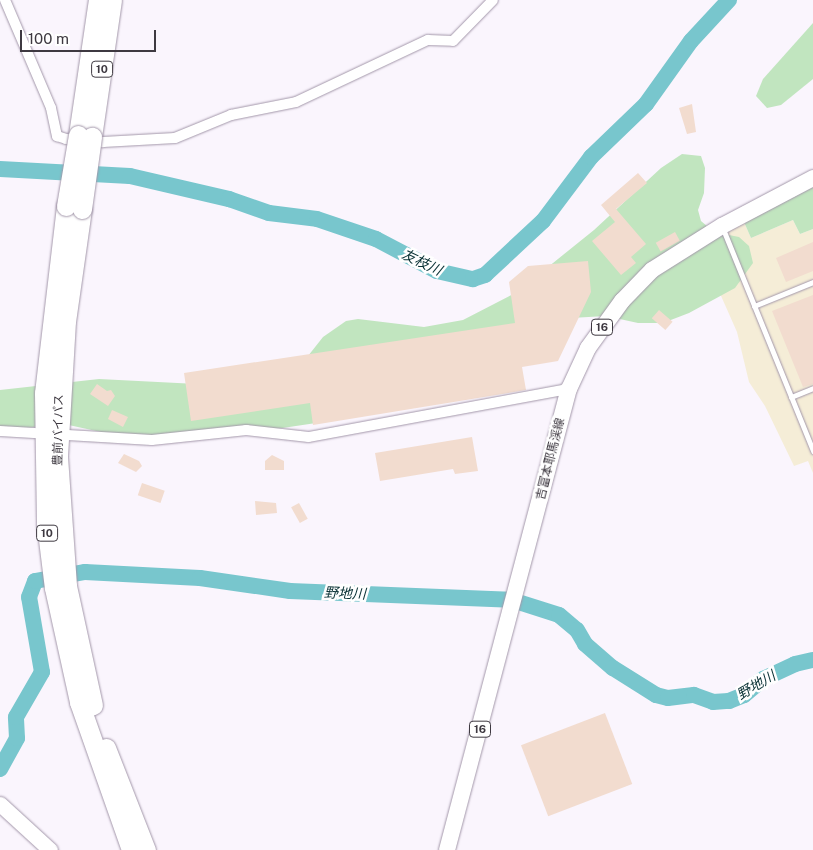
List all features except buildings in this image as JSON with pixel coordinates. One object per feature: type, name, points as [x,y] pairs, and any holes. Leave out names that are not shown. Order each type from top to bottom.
[{"type":"highway","name":"豊前バイパス","points":[[85,136],[98,0]]},
{"type":"highway","name":"豊前バイパス","points":[[112,0],[85,136],[74,207],[66,321],[50,433],[46,523],[67,654],[93,749],[131,850]]},
{"type":"highway","name":"豊前バイパス","points":[[50,433],[67,586],[80,648],[106,746],[146,850]]},
{"type":"main road","name":"吉富本耶馬渓線","points":[[447,850],[513,608],[569,389],[588,348],[635,286],[674,254],[722,226],[813,178]]},
{"type":"main road","points":[[0,804],[50,850]]},
{"type":"street","points":[[5,0],[51,108],[57,136],[66,139],[103,142],[176,138],[231,115],[296,102],[428,40],[453,41],[493,0]]},
{"type":"street","points":[[0,430],[152,440],[246,430],[309,437],[569,389]]},
{"type":"lane","points":[[722,226],[813,451]]},
{"type":"lane","points":[[754,306],[813,282]]},
{"type":"lane","points":[[791,397],[813,388]]},
{"type":"lane","points":[[806,435],[813,432]]},
{"type":"shaded area","points":[[793,220],[800,234],[813,229],[813,473],[808,461],[794,466],[765,406],[749,382],[737,332],[714,280],[711,243],[744,222],[751,238]]},
{"type":"green space","points":[[813,23],[813,79],[781,105],[767,108],[756,96],[763,79]]},
{"type":"green space","points":[[682,154],[701,156],[705,168],[704,193],[698,210],[701,221],[714,232],[739,237],[749,246],[753,263],[735,288],[689,313],[663,323],[638,323],[606,316],[571,318],[363,416],[243,434],[119,436],[55,422],[0,435],[0,390],[99,379],[197,384],[308,356],[323,337],[346,321],[358,319],[424,327],[463,320],[517,292],[594,230],[661,168]]},
{"type":"green space","points":[[813,187],[813,229],[800,234],[793,220],[751,238],[744,222]]},
{"type":"waterway","name":"友枝川","points":[[0,169],[130,176],[229,199],[269,213],[317,219],[376,239],[437,271],[473,279],[485,275],[543,221],[591,157],[646,104],[691,41],[729,0]]},
{"type":"waterway","name":"野地川","points":[[0,769],[17,738],[16,717],[42,672],[29,597],[35,581],[85,572],[200,578],[290,591],[512,600],[559,615],[577,630],[585,644],[613,668],[656,695],[668,698],[694,695],[713,702],[729,701],[744,695],[763,679],[795,664],[813,660]]}]
